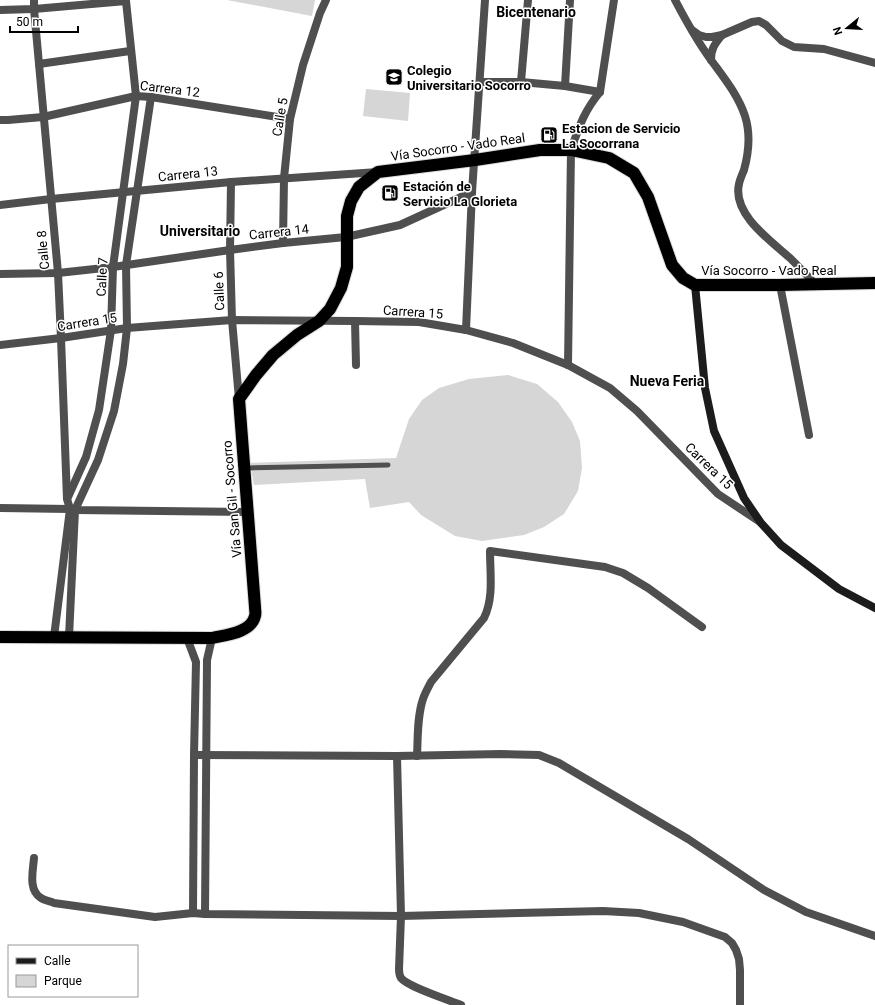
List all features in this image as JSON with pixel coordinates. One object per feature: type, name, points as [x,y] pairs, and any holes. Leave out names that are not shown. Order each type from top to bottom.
[{"type":"highway","name":"Vía Socorro - Vado Real","points":[[378,172],[540,150],[571,150],[609,158],[634,173],[648,197],[672,264],[683,278],[695,285],[875,283]]},
{"type":"highway","points":[[238,399],[273,355],[297,335],[319,321],[330,309],[341,288],[347,267],[346,216],[351,201],[359,188],[378,172]]},
{"type":"highway","name":"Vía San Gil - Socorro","points":[[0,637],[212,638],[238,632],[251,624],[255,616],[238,399]]},
{"type":"street","name":"Calle 8","points":[[34,0],[43,117],[58,272],[67,499],[72,510]]},
{"type":"street","name":"Calle 5","points":[[283,243],[284,178],[290,119],[302,65],[326,0]]},
{"type":"street","points":[[466,330],[472,192],[485,0]]},
{"type":"street","points":[[522,82],[528,0]]},
{"type":"street","points":[[565,86],[570,0]]},
{"type":"street","points":[[568,365],[571,150],[579,125],[584,115],[591,102],[600,92],[614,0]]},
{"type":"street","points":[[675,0],[691,29],[711,60],[730,85],[745,116],[750,145],[738,192],[747,217],[815,284]]},
{"type":"street","points":[[0,10],[34,10],[126,1]]},
{"type":"street","name":"Calle 7","points":[[67,499],[86,457],[99,410],[111,330],[113,267],[136,96],[130,51],[126,1]]},
{"type":"street","points":[[691,29],[706,37],[722,35],[752,22],[759,21],[766,24],[782,42],[788,45],[794,47],[824,49],[875,63]]},
{"type":"street","points":[[711,60],[711,53],[714,46],[722,35]]},
{"type":"street","points":[[39,64],[130,51]]},
{"type":"street","points":[[480,82],[522,82],[565,86],[600,92]]},
{"type":"street","name":"Carrera 12","points":[[0,120],[43,117],[136,96],[151,97],[290,119]]},
{"type":"street","points":[[54,637],[72,510],[98,460],[114,411],[124,364],[127,328],[126,265],[151,97]]},
{"type":"street","name":"Carrera 13","points":[[0,204],[231,182],[378,172]]},
{"type":"street","name":"Calle 6","points":[[231,182],[230,250],[232,320],[238,399]]},
{"type":"street","name":"Carrera 14","points":[[0,274],[58,272],[113,267],[283,243],[346,238],[400,225],[472,192]]},
{"type":"street","points":[[695,285],[705,388],[714,431],[744,498],[761,523],[782,545],[839,589],[875,608]]},
{"type":"street","points":[[780,285],[809,436]]},
{"type":"street","name":"Carrera 15","points":[[0,345],[127,328],[232,320],[419,322],[466,330],[513,343],[568,365],[610,388],[637,411],[718,494],[761,523]]},
{"type":"street","points":[[355,321],[356,365]]},
{"type":"street","points":[[99,410],[114,411]]},
{"type":"street","points":[[0,508],[248,512]]},
{"type":"street","points":[[69,638],[72,510]]},
{"type":"street","points":[[416,756],[419,715],[422,701],[426,692],[431,682],[484,618],[487,612],[490,592],[490,551],[605,567],[624,573],[648,588],[702,627]]},
{"type":"street","points":[[186,638],[196,662],[193,913]]},
{"type":"street","points":[[205,914],[207,660],[212,638]]},
{"type":"street","points":[[194,755],[416,756],[501,754],[538,756],[559,763],[688,840],[764,890],[806,912],[875,936]]},
{"type":"street","points":[[397,756],[401,916],[399,969],[401,978],[415,987],[461,1005]]},
{"type":"street","points":[[34,858],[32,882],[34,891],[40,898],[54,903],[155,917],[193,913],[401,916],[603,911],[639,914],[683,922],[725,937],[732,943],[736,950],[740,964],[740,1005]]},
{"type":"lane","points":[[244,468],[388,465]]},
{"type":"green space","points":[[227,0],[315,0],[312,16]]},
{"type":"green space","points":[[366,89],[410,93],[408,121],[363,116]]},
{"type":"green space","points":[[508,375],[537,384],[558,402],[572,422],[580,441],[582,468],[578,491],[564,514],[544,527],[524,535],[482,541],[455,536],[421,515],[409,502],[370,508],[365,479],[254,485],[250,463],[396,458],[409,419],[422,400],[439,388],[469,379]]},
{"type":"place","name":"Colegio Universitario Socorro","points":[[394,77]]},
{"type":"place","name":"Estacion de Servicio La Socorrana","points":[[549,135]]},
{"type":"place","name":"Estación de Servicio La Glorieta","points":[[390,193]]},
{"type":"district","name":"Bicentenario","points":[[536,12]]},
{"type":"district","name":"Universitario","points":[[200,231]]},
{"type":"district","name":"Nueva Feria","points":[[667,381]]}]
